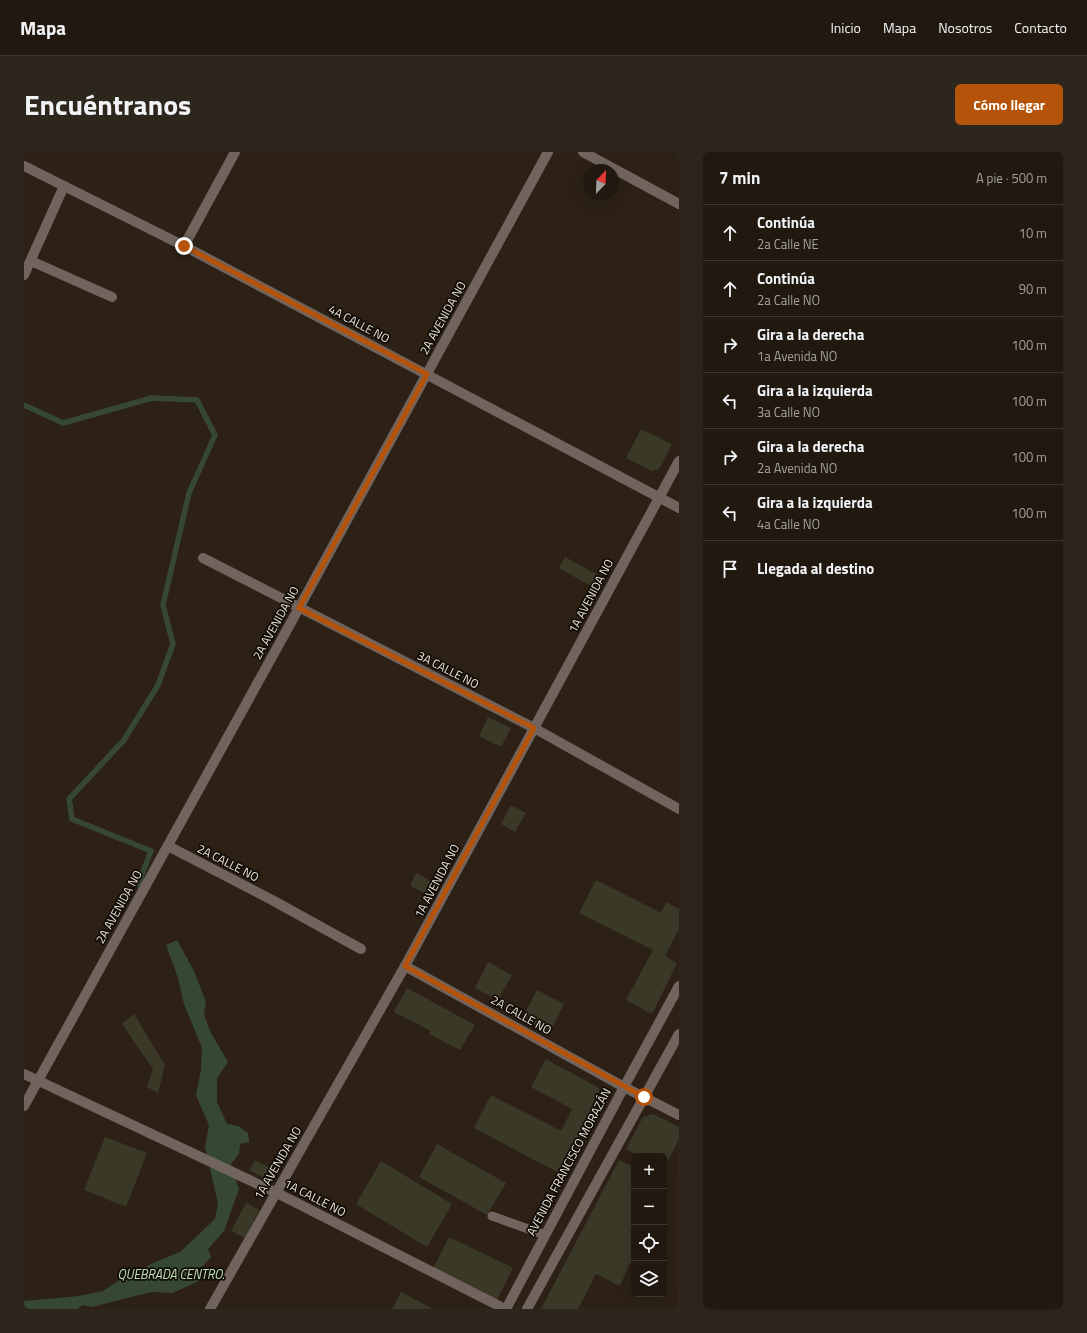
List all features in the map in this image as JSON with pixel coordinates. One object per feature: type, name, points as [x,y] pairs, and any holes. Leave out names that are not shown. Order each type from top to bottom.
[{"type":"street","points":[[184,246],[235,152]]},
{"type":"street","name":"2A AVENIDA NO","points":[[24,1106],[299,608],[548,152]]},
{"type":"street","points":[[583,152],[679,204]]},
{"type":"street","name":"4A CALLE NO","points":[[24,166],[184,246],[679,508]]},
{"type":"street","points":[[24,275],[64,186]]},
{"type":"street","points":[[31,261],[112,297]]},
{"type":"street","name":"1A AVENIDA NO","points":[[210,1309],[405,966],[679,461]]},
{"type":"street","name":"3A CALLE NO","points":[[203,558],[534,728],[679,809]]},
{"type":"street","name":"2A CALLE NO","points":[[168,846],[272,900],[361,949]]},
{"type":"street","name":"2A CALLE NO","points":[[405,966],[679,1116]]},
{"type":"street","name":"AVENIDA FRANCISCO MORAZÁN","points":[[506,1309],[679,986]]},
{"type":"street","points":[[527,1309],[679,1034]]},
{"type":"street","name":"1A CALLE NO","points":[[24,1074],[246,1178],[506,1309]]},
{"type":"lane","points":[[492,1216],[545,1235]]},
{"type":"water","name":"QUEBRADA CENTRO.","points":[[177,940],[194,971],[206,1002],[204,1014],[210,1031],[228,1062],[217,1078],[217,1102],[227,1124],[238,1126],[248,1133],[249,1142],[240,1144],[239,1154],[231,1164],[239,1189],[224,1231],[208,1249],[211,1257],[204,1265],[197,1269],[205,1278],[173,1293],[151,1292],[92,1307],[82,1305],[78,1309],[24,1309],[24,1301],[79,1296],[103,1291],[118,1281],[155,1262],[180,1252],[215,1219],[218,1203],[205,1147],[209,1125],[196,1095],[201,1070],[202,1048],[184,1004],[178,978],[166,945]]},
{"type":"building","points":[[641,429],[672,444],[659,469],[652,471],[626,458]]},
{"type":"building","points":[[565,557],[598,575],[591,586],[559,568]]},
{"type":"building","points":[[488,717],[511,728],[501,747],[479,736]]},
{"type":"building","points":[[511,805],[526,813],[515,832],[501,824]]},
{"type":"building","points":[[416,873],[432,882],[426,894],[410,886]]},
{"type":"building","points":[[596,880],[661,913],[666,902],[679,909],[679,929],[665,956],[677,963],[652,1014],[626,1000],[653,950],[579,913]]},
{"type":"building","points":[[488,962],[512,975],[498,1000],[475,988]]},
{"type":"building","points":[[407,988],[475,1025],[460,1050],[429,1034],[431,1031],[394,1012]]},
{"type":"building","points":[[537,990],[564,1004],[549,1033],[522,1019]]},
{"type":"building","points":[[134,1014],[165,1065],[158,1093],[147,1087],[153,1069],[122,1024]]},
{"type":"building","points":[[546,1059],[599,1088],[601,1097],[561,1174],[474,1128],[491,1095],[561,1131],[572,1109],[531,1087]]},
{"type":"building","points":[[653,1114],[679,1127],[679,1139],[667,1163],[667,1153],[634,1153],[626,1149],[643,1117]]},
{"type":"building","points":[[105,1137],[147,1153],[126,1207],[84,1190]]},
{"type":"building","points":[[437,1144],[506,1183],[487,1215],[419,1177]]},
{"type":"building","points":[[255,1160],[270,1168],[264,1178],[249,1170]]},
{"type":"building","points":[[619,1160],[631,1166],[631,1264],[620,1286],[596,1274],[578,1309],[541,1309]]},
{"type":"building","points":[[381,1161],[452,1204],[427,1247],[356,1204]]},
{"type":"building","points":[[246,1203],[259,1210],[245,1238],[231,1231]]},
{"type":"building","points":[[449,1237],[513,1268],[497,1300],[433,1269]]},
{"type":"building","points":[[401,1292],[433,1309],[392,1309]]},
{"type":"waterway","points":[[24,405],[63,423],[152,398],[197,400],[215,435],[189,493],[163,605],[173,644],[158,685],[124,740],[69,799],[72,819],[151,851],[138,885]]},
{"type":"route","points":[[184,246],[427,374],[299,608],[534,728],[405,966],[644,1097]]}]
